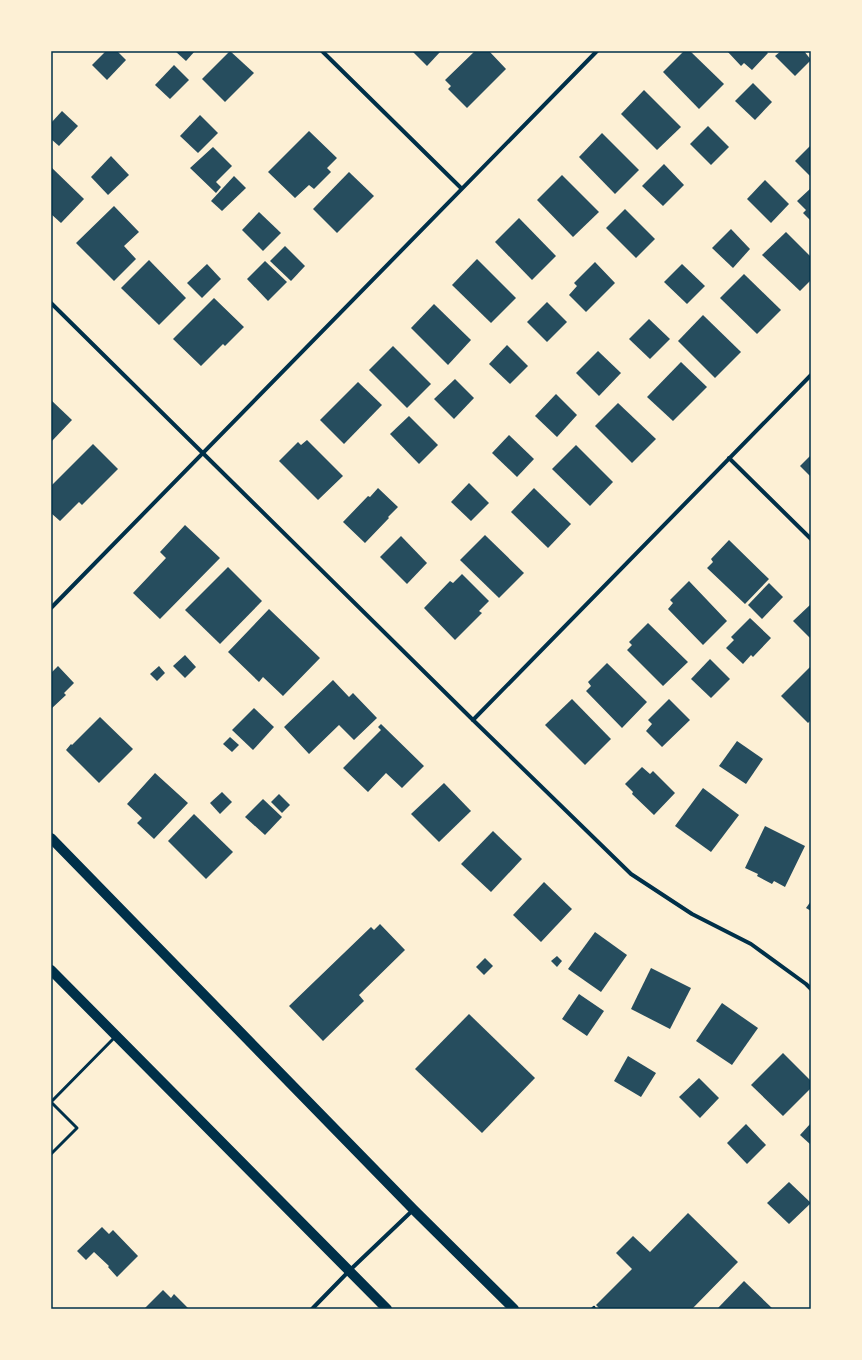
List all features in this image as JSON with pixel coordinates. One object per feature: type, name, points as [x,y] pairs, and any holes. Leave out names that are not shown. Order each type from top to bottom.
[{"type":"main road","points":[[51,838],[413,1209],[514,1309]]},
{"type":"main road","points":[[51,970],[387,1309]]},
{"type":"street","points":[[322,51],[461,188]]},
{"type":"street","points":[[51,608],[461,188],[597,51]]},
{"type":"street","points":[[51,303],[472,720],[631,874],[692,914],[751,944],[811,989]]},
{"type":"street","points":[[472,720],[811,375]]},
{"type":"street","points":[[729,458],[811,539]]},
{"type":"street","points":[[312,1309],[413,1209]]},
{"type":"lane","points":[[51,1154],[77,1128],[51,1103],[116,1036]]},
{"type":"building","points":[[106,51],[117,51],[126,60],[107,80],[92,65]]},
{"type":"building","points":[[175,51],[195,51],[186,61]]},
{"type":"building","points":[[230,51],[254,73],[225,102],[202,79]]},
{"type":"building","points":[[412,51],[441,51],[427,66]]},
{"type":"building","points":[[475,51],[489,51],[506,69],[467,108],[448,89],[451,86],[445,80]]},
{"type":"building","points":[[684,51],[690,51],[724,84],[699,109],[663,72]]},
{"type":"building","points":[[727,51],[766,51],[768,53],[752,70],[744,63],[741,66]]},
{"type":"building","points":[[781,51],[804,51],[811,60],[795,76],[775,56]]},
{"type":"building","points":[[174,65],[189,80],[170,99],[155,85]]},
{"type":"building","points":[[753,83],[772,102],[755,120],[735,101]]},
{"type":"building","points":[[644,90],[681,127],[657,150],[621,114]]},
{"type":"building","points":[[62,111],[78,126],[59,146],[51,139],[51,123]]},
{"type":"building","points":[[200,115],[218,133],[198,153],[180,136]]},
{"type":"building","points":[[708,126],[729,147],[711,165],[690,144]]},
{"type":"building","points":[[309,131],[337,158],[327,168],[331,172],[314,189],[309,185],[295,198],[268,172]]},
{"type":"building","points":[[602,133],[639,170],[615,194],[579,157]]},
{"type":"building","points":[[811,145],[811,177],[795,161]]},
{"type":"building","points":[[213,147],[232,166],[216,182],[221,187],[216,193],[190,168]]},
{"type":"building","points":[[111,156],[129,175],[108,195],[91,177]]},
{"type":"building","points":[[664,164],[684,185],[663,206],[642,186]]},
{"type":"building","points":[[51,167],[84,199],[61,223],[51,214]]},
{"type":"building","points":[[349,172],[374,196],[337,233],[313,209]]},
{"type":"building","points":[[562,175],[599,212],[573,237],[537,200]]},
{"type":"building","points":[[234,176],[246,188],[222,211],[211,201]]},
{"type":"building","points":[[765,180],[789,204],[771,223],[747,199]]},
{"type":"building","points":[[811,188],[811,221],[803,213],[806,210],[797,201]]},
{"type":"building","points":[[114,206],[139,232],[124,246],[136,259],[114,281],[76,243]]},
{"type":"building","points":[[625,209],[655,239],[636,258],[606,228]]},
{"type":"building","points":[[259,212],[281,233],[263,251],[242,230]]},
{"type":"building","points":[[519,218],[556,256],[532,280],[495,242]]},
{"type":"building","points":[[731,229],[750,249],[733,268],[712,248]]},
{"type":"building","points":[[786,232],[811,257],[811,280],[800,291],[762,255]]},
{"type":"building","points":[[285,246],[305,266],[291,281],[270,261]]},
{"type":"building","points":[[477,259],[516,298],[491,323],[452,285]]},
{"type":"building","points":[[149,260],[186,298],[159,325],[121,288]]},
{"type":"building","points":[[265,261],[287,282],[268,301],[247,279]]},
{"type":"building","points":[[595,262],[615,283],[586,312],[569,295],[577,286],[574,283]]},
{"type":"building","points":[[207,264],[221,279],[202,298],[187,283]]},
{"type":"building","points":[[682,264],[705,286],[687,304],[664,282]]},
{"type":"building","points":[[744,274],[781,310],[757,334],[720,298]]},
{"type":"building","points":[[214,298],[244,327],[225,346],[223,344],[201,366],[173,339]]},
{"type":"building","points":[[547,302],[567,322],[547,342],[527,322]]},
{"type":"building","points":[[434,304],[471,340],[448,365],[411,328]]},
{"type":"building","points":[[703,315],[741,352],[715,378],[678,341]]},
{"type":"building","points":[[649,319],[670,339],[650,359],[629,339]]},
{"type":"building","points":[[507,345],[528,366],[510,384],[489,364]]},
{"type":"building","points":[[393,346],[431,384],[407,408],[369,370]]},
{"type":"building","points":[[598,351],[621,373],[599,396],[576,373]]},
{"type":"building","points":[[681,362],[707,387],[673,421],[647,397]]},
{"type":"building","points":[[455,379],[474,398],[454,419],[434,399]]},
{"type":"building","points":[[358,382],[382,405],[344,444],[320,420]]},
{"type":"building","points":[[556,394],[577,415],[557,437],[535,416]]},
{"type":"building","points":[[51,400],[72,420],[51,442]]},
{"type":"building","points":[[618,403],[656,439],[632,463],[595,426]]},
{"type":"building","points":[[409,416],[438,445],[419,464],[390,434]]},
{"type":"building","points":[[509,435],[534,459],[517,477],[492,453]]},
{"type":"building","points":[[307,440],[343,476],[318,500],[279,461],[298,442],[301,445]]},
{"type":"building","points":[[93,444],[118,469],[82,505],[79,502],[60,521],[51,513],[51,486]]},
{"type":"building","points":[[576,445],[613,482],[590,506],[552,469]]},
{"type":"building","points":[[811,455],[811,477],[800,466]]},
{"type":"building","points":[[469,483],[489,503],[471,521],[451,502]]},
{"type":"building","points":[[378,488],[398,507],[365,543],[343,522],[368,496],[370,497]]},
{"type":"building","points":[[534,488],[571,524],[548,548],[511,512]]},
{"type":"building","points":[[185,525],[220,558],[160,619],[133,593],[166,558],[160,552]]},
{"type":"building","points":[[485,535],[524,573],[499,598],[460,560]]},
{"type":"building","points":[[401,536],[427,563],[407,584],[380,557]]},
{"type":"building","points":[[729,540],[769,579],[745,604],[707,568],[713,562],[711,559]]},
{"type":"building","points":[[228,567],[262,601],[220,644],[185,610]]},
{"type":"building","points":[[462,574],[489,601],[479,611],[482,613],[455,640],[424,608],[450,581],[453,583]]},
{"type":"building","points":[[689,581],[727,621],[703,645],[668,609],[673,603],[670,600]]},
{"type":"building","points":[[769,583],[783,597],[762,619],[748,605]]},
{"type":"building","points":[[811,604],[811,639],[793,621]]},
{"type":"building","points":[[269,609],[320,658],[283,696],[263,677],[259,682],[228,652]]},
{"type":"building","points":[[750,618],[771,638],[753,657],[751,655],[743,664],[726,648],[734,640],[731,637]]},
{"type":"building","points":[[648,623],[688,662],[663,686],[627,650],[632,645],[629,642]]},
{"type":"building","points":[[185,655],[196,667],[185,678],[173,666]]},
{"type":"building","points":[[710,659],[730,679],[711,698],[691,679]]},
{"type":"building","points":[[607,663],[647,702],[622,728],[586,691],[591,686],[588,682]]},
{"type":"building","points":[[58,666],[74,683],[64,693],[66,695],[51,709],[51,673]]},
{"type":"building","points":[[159,666],[165,673],[157,681],[150,674]]},
{"type":"building","points":[[811,666],[811,720],[808,723],[781,696]]},
{"type":"building","points":[[333,680],[349,697],[353,693],[377,718],[354,740],[339,725],[309,754],[284,727]]},
{"type":"building","points":[[572,699],[611,739],[585,765],[545,725]]},
{"type":"building","points":[[669,699],[690,720],[662,747],[646,731],[652,724],[648,720]]},
{"type":"building","points":[[254,708],[274,727],[253,750],[232,730]]},
{"type":"building","points":[[100,717],[133,749],[99,783],[66,750]]},
{"type":"building","points":[[381,724],[424,766],[402,788],[386,773],[368,792],[343,768],[381,730],[378,727]]},
{"type":"building","points":[[230,737],[239,745],[232,752],[223,744]]},
{"type":"building","points":[[737,741],[763,759],[746,784],[719,766]]},
{"type":"building","points":[[642,767],[650,774],[653,771],[675,793],[654,815],[632,794],[633,792],[625,784]]},
{"type":"building","points":[[155,773],[188,803],[154,839],[137,823],[142,818],[127,804]]},
{"type":"building","points":[[444,783],[471,811],[439,842],[411,814]]},
{"type":"building","points":[[703,788],[739,815],[711,852],[675,826]]},
{"type":"building","points":[[222,792],[232,802],[220,814],[210,803]]},
{"type":"building","points":[[279,794],[290,805],[282,813],[271,802]]},
{"type":"building","points":[[263,799],[282,817],[265,835],[245,817]]},
{"type":"building","points":[[194,814],[233,852],[206,879],[168,841]]},
{"type":"building","points":[[765,826],[805,846],[785,887],[774,881],[772,884],[757,876],[758,874],[745,868]]},
{"type":"building","points":[[493,831],[522,859],[491,892],[461,864]]},
{"type":"building","points":[[544,882],[572,909],[541,942],[513,915]]},
{"type":"building","points":[[811,901],[811,911],[806,908]]},
{"type":"building","points":[[380,924],[405,950],[359,995],[364,1001],[323,1041],[289,1006],[371,927],[374,930]]},
{"type":"building","points":[[595,932],[627,955],[601,992],[568,969]]},
{"type":"building","points":[[557,956],[562,961],[557,967],[551,961]]},
{"type":"building","points":[[485,958],[493,966],[484,975],[476,967]]},
{"type":"building","points":[[651,968],[691,988],[670,1029],[631,1009]]},
{"type":"building","points":[[579,994],[604,1011],[587,1036],[562,1019]]},
{"type":"building","points":[[722,1003],[758,1028],[732,1065],[696,1041]]},
{"type":"building","points":[[469,1014],[535,1078],[482,1133],[415,1069]]},
{"type":"building","points":[[783,1053],[811,1081],[811,1088],[783,1116],[751,1085]]},
{"type":"building","points":[[628,1056],[656,1073],[641,1097],[614,1081]]},
{"type":"building","points":[[699,1078],[719,1098],[700,1118],[679,1097]]},
{"type":"building","points":[[811,1123],[811,1145],[800,1135]]},
{"type":"building","points":[[746,1124],[766,1145],[747,1164],[727,1143]]},
{"type":"building","points":[[789,1182],[811,1203],[789,1224],[767,1203]]},
{"type":"building","points":[[688,1213],[738,1262],[692,1309],[600,1309],[596,1305],[632,1269],[616,1253],[633,1236],[650,1252]]},
{"type":"building","points":[[102,1227],[109,1234],[113,1230],[138,1256],[117,1277],[108,1267],[109,1266],[94,1252],[86,1260],[77,1251]]},
{"type":"building","points":[[744,1281],[773,1309],[717,1309]]},
{"type":"building","points":[[163,1290],[171,1298],[174,1294],[189,1309],[144,1309]]}]
